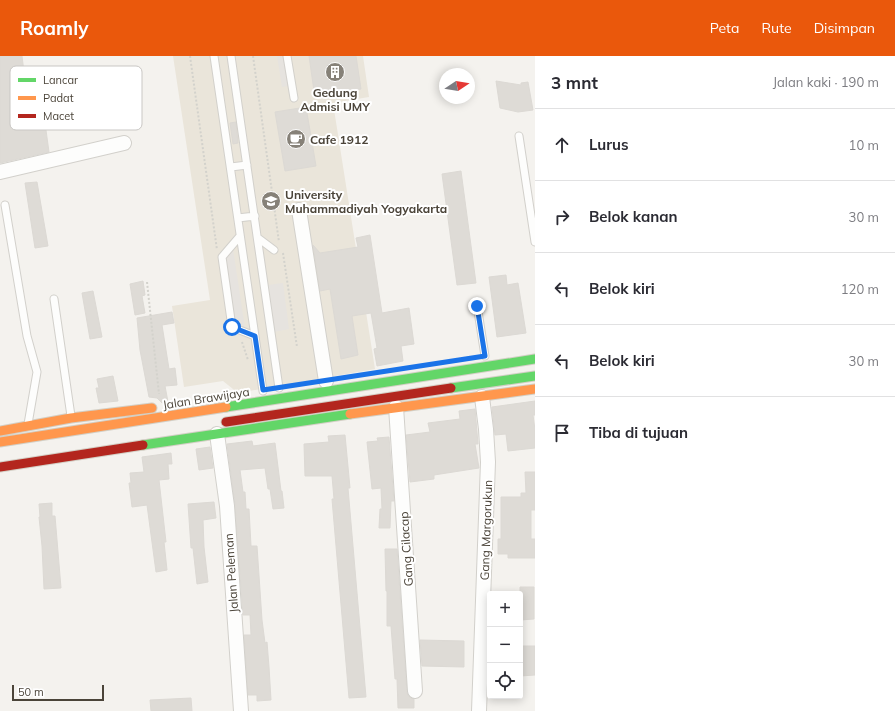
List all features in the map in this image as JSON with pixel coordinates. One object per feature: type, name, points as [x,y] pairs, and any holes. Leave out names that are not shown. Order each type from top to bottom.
[{"type":"main road","name":"Jalan Brawijaya","points":[[0,442],[535,359]]},
{"type":"main road","points":[[0,467],[535,376]]},
{"type":"main road","points":[[259,391],[283,387]]},
{"type":"main road","points":[[217,429],[305,422],[396,407],[535,389]]},
{"type":"main road","points":[[0,431],[71,418],[160,407]]},
{"type":"street","points":[[0,172],[124,143]]},
{"type":"street","points":[[299,210],[326,381]]},
{"type":"street","name":"Gang Margorukun","points":[[479,711],[488,462],[482,397]]},
{"type":"street","name":"Gang Cilacap","points":[[396,407],[415,691]]},
{"type":"street","name":"Jalan Peleman","points":[[217,429],[227,506],[241,711]]},
{"type":"lane","points":[[214,56],[255,336],[259,391]]},
{"type":"lane","points":[[231,56],[254,216],[283,387]]},
{"type":"lane","points":[[287,56],[294,98]]},
{"type":"lane","points":[[519,136],[535,242]]},
{"type":"lane","points":[[231,167],[247,165]]},
{"type":"lane","points":[[5,205],[26,336],[37,372],[28,426]]},
{"type":"lane","points":[[238,218],[254,216]]},
{"type":"lane","points":[[240,236],[222,256],[232,328],[255,336]]},
{"type":"lane","points":[[258,238],[278,248]]},
{"type":"lane","points":[[54,299],[71,418]]},
{"type":"lane","points":[[477,306],[485,356]]},
{"type":"path","points":[[190,56],[217,255]]},
{"type":"path","points":[[253,56],[279,240],[278,248]]},
{"type":"path","points":[[282,250],[297,347]]},
{"type":"path","points":[[146,282],[160,407]]},
{"type":"path","points":[[241,341],[248,362]]},
{"type":"shaded area","name":"University Muhammadiyah Yogyakarta","points":[[173,56],[363,56],[369,97],[333,103],[375,369],[238,393],[223,381],[184,387],[172,306],[210,300]]},
{"type":"shaded area","points":[[277,56],[288,56],[293,85],[282,87]]},
{"type":"shaded area","points":[[233,249],[245,328],[235,318],[226,259]]},
{"type":"shaded area","points":[[283,283],[289,329],[274,332],[268,285]]},
{"type":"building","points":[[0,56],[22,56],[23,66],[10,66],[10,130],[46,130],[49,152],[0,163]]},
{"type":"building","name":"Gedung Admisi UMY","points":[[309,56],[356,56],[361,89],[324,95],[323,89],[314,91]]},
{"type":"building","points":[[496,81],[521,85],[521,83],[528,82],[533,110],[518,112],[500,108]]},
{"type":"building","name":"Cafe 1912","points":[[306,107],[316,166],[285,171],[275,112]]},
{"type":"building","points":[[236,122],[238,143],[233,144],[230,123]]},
{"type":"building","points":[[461,171],[476,283],[457,285],[442,174]]},
{"type":"building","points":[[37,182],[48,246],[35,248],[25,183]]},
{"type":"building","points":[[370,235],[382,313],[409,308],[414,344],[401,346],[403,361],[377,366],[374,349],[377,348],[371,313],[352,316],[358,355],[341,359],[330,289],[320,291],[313,245],[320,253],[358,247],[356,238]]},
{"type":"building","points":[[506,275],[507,285],[518,283],[526,333],[497,337],[489,277]]},
{"type":"building","points":[[143,281],[145,295],[142,296],[145,313],[135,315],[130,284]]},
{"type":"building","points":[[93,291],[102,337],[90,339],[82,293]]},
{"type":"building","points":[[172,312],[174,323],[162,325],[169,369],[175,368],[177,385],[165,386],[168,402],[162,403],[157,398],[149,397],[140,350],[137,318]]},
{"type":"building","points":[[113,376],[118,401],[99,403],[96,388],[99,388],[97,379]]},
{"type":"building","points":[[535,401],[535,415],[533,415],[535,448],[508,451],[506,434],[495,435],[492,407]]},
{"type":"building","points":[[475,409],[478,444],[475,444],[479,468],[434,475],[434,479],[410,482],[406,435],[430,432],[428,423],[460,419],[459,411]]},
{"type":"building","points":[[345,435],[350,488],[348,488],[366,697],[349,698],[332,499],[334,499],[332,476],[305,476],[304,444],[329,442],[328,436]]},
{"type":"building","points":[[389,437],[394,501],[391,501],[390,528],[379,528],[380,509],[382,509],[381,488],[372,489],[367,442],[378,441],[377,438]]},
{"type":"building","points":[[252,441],[253,446],[275,443],[284,508],[273,509],[265,468],[240,470],[243,492],[245,492],[246,509],[249,509],[251,546],[257,546],[262,620],[265,643],[267,642],[269,667],[271,700],[257,701],[257,695],[248,695],[244,635],[251,635],[250,615],[243,615],[235,505],[227,444]]},
{"type":"building","points":[[210,447],[213,468],[199,470],[196,449]]},
{"type":"building","points":[[171,453],[172,464],[168,464],[169,479],[159,480],[166,542],[164,542],[167,570],[156,572],[147,505],[132,507],[129,483],[131,483],[130,473],[144,472],[142,457]]},
{"type":"building","points":[[525,472],[535,472],[535,510],[531,510],[531,539],[535,539],[535,558],[508,558],[508,554],[498,554],[498,539],[501,539],[501,497],[521,497],[521,493],[526,493]]},
{"type":"building","points":[[214,502],[216,518],[203,520],[208,582],[197,584],[193,548],[191,548],[188,504]]},
{"type":"building","points":[[52,503],[52,516],[55,516],[61,588],[44,589],[39,504]]},
{"type":"building","points":[[385,549],[397,549],[407,692],[408,696],[414,699],[414,708],[398,708],[397,679],[395,679],[391,626],[387,626]]},
{"type":"building","points":[[520,587],[534,587],[534,619],[523,620],[523,591],[520,591]]},
{"type":"building","points":[[420,640],[464,641],[464,667],[422,666]]},
{"type":"building","points":[[523,646],[535,646],[535,675],[523,676]]},
{"type":"building","points":[[191,698],[192,711],[151,711],[150,700]]},
{"type":"traffic: fast","points":[[226,407],[535,359]]},
{"type":"traffic: fast","points":[[451,388],[535,376]]},
{"type":"traffic: fast","points":[[143,445],[350,414]]},
{"type":"traffic: slow","points":[[350,414],[535,389]]},
{"type":"traffic: slow","points":[[0,442],[226,407]]},
{"type":"traffic: slow","points":[[0,431],[71,418],[152,408]]},
{"type":"traffic: jam","points":[[226,422],[451,388]]},
{"type":"traffic: jam","points":[[0,467],[143,445]]},
{"type":"place","name":"Gedung Admisi UMY","points":[[335,72]]},
{"type":"place","name":"Cafe 1912","points":[[296,139]]},
{"type":"place","name":"University Muhammadiyah Yogyakarta","points":[[271,201]]},
{"type":"route","points":[[232,327],[255,336],[263,390],[485,356],[477,306]]}]
